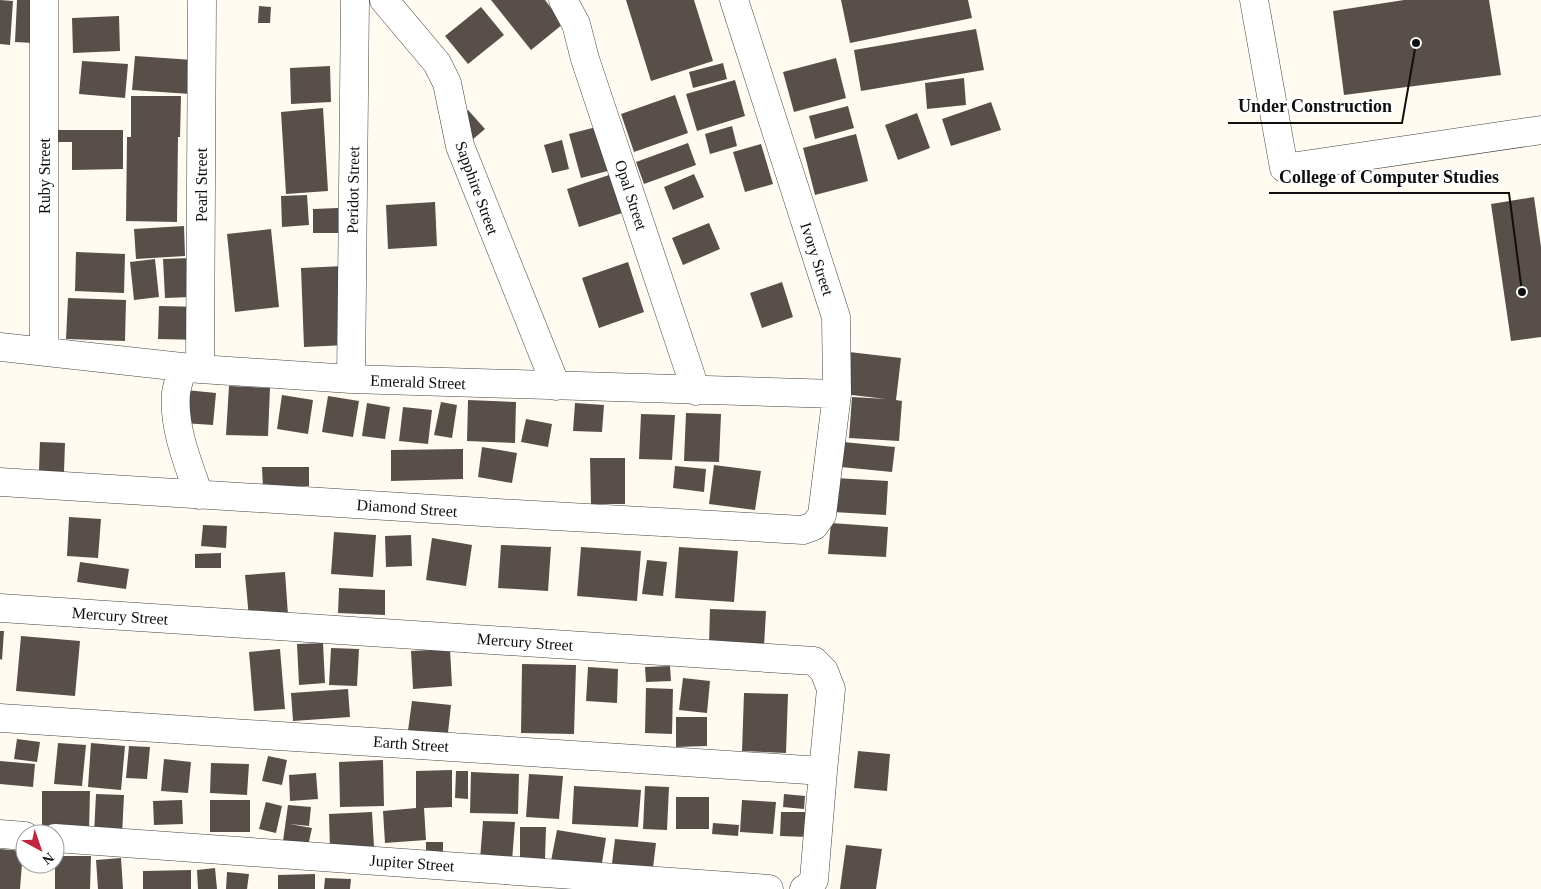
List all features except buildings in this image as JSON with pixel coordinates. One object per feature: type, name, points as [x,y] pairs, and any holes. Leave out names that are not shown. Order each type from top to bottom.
[{"type":"street","name":"Ruby Street","points":[[44,0],[44,351]]},
{"type":"street","name":"Pearl Street","points":[[199,495],[178,426],[176,393],[191,368],[202,0]]},
{"type":"street","name":"Peridot Street","points":[[351,379],[355,0]]},
{"type":"street","name":"Sapphire Street","points":[[384,0],[438,64],[447,83],[460,146],[556,386]]},
{"type":"street","name":"Opal Street","points":[[564,0],[576,24],[585,59],[696,391]]},
{"type":"street","name":"Ivory Street","points":[[734,0],[836,317],[837,394],[822,515],[814,526]]},
{"type":"street","points":[[1254,0],[1284,168],[1541,130]]},
{"type":"street","name":"Emerald Street","points":[[0,347],[191,368],[351,379],[837,394]]},
{"type":"street","name":"Diamond Street","points":[[0,482],[803,530],[814,526]]},
{"type":"street","name":"Mercury Street","points":[[0,608],[814,661],[824,671],[831,689],[822,771],[814,880],[806,888]]},
{"type":"street","name":"Earth Street","points":[[0,718],[822,771]]},
{"type":"street","points":[[0,834],[15,835]]},
{"type":"street","name":"Jupiter Street","points":[[65,839],[770,889]]},
{"type":"place","name":"Under Construction","points":[[1416,43]]},
{"type":"place","name":"College of Computer Studies","points":[[1522,292]]}]
